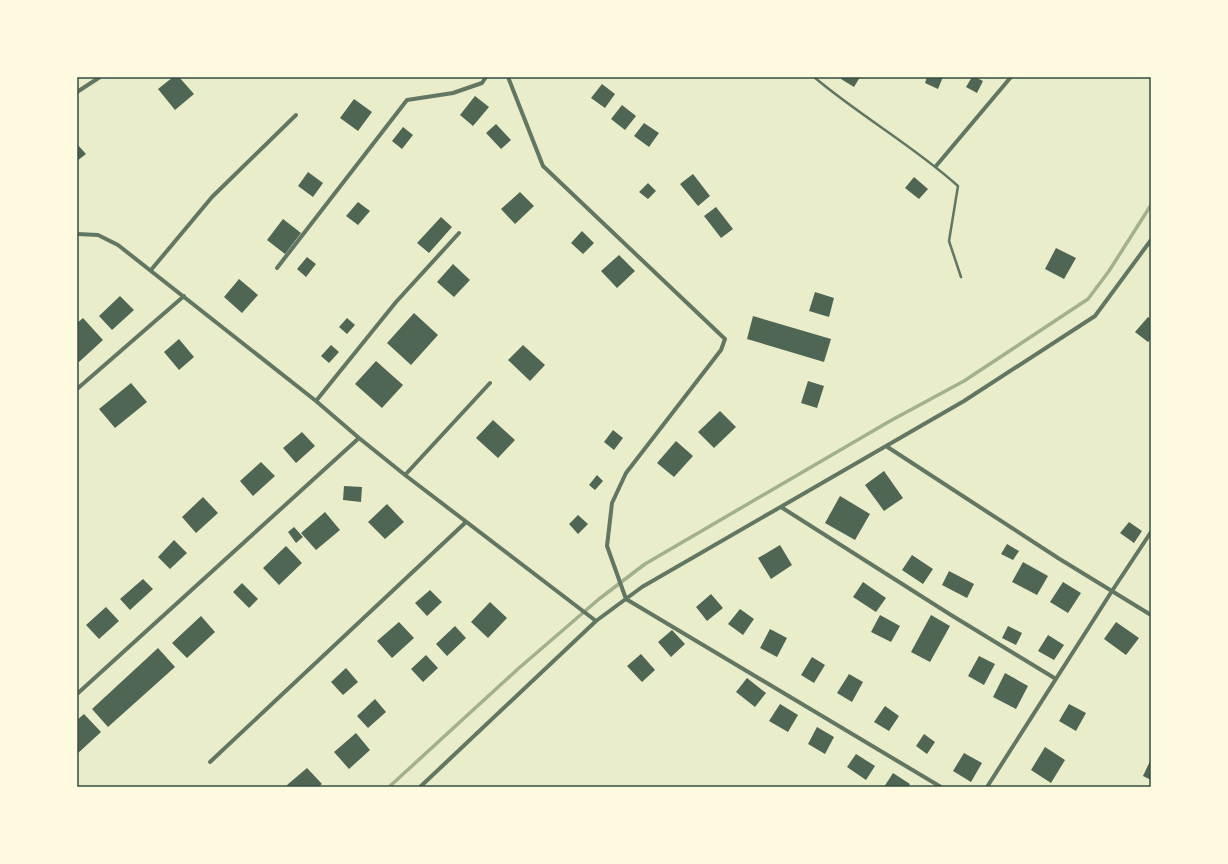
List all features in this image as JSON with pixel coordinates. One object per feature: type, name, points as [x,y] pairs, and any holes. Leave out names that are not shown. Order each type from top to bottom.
[{"type":"street","points":[[77,92],[100,77]]},
{"type":"street","points":[[277,268],[407,100],[453,93],[482,83],[486,77]]},
{"type":"street","points":[[508,77],[542,166],[725,338],[721,350],[626,473],[612,503],[606,546],[626,599],[941,787]]},
{"type":"street","points":[[936,166],[1011,77]]},
{"type":"street","points":[[151,270],[212,197],[296,115]]},
{"type":"street","points":[[316,401],[396,302],[459,233]]},
{"type":"street","points":[[77,234],[98,235],[118,245],[316,401],[405,475],[596,621]]},
{"type":"street","points":[[420,787],[596,621],[642,587],[964,401],[1096,316],[1151,240]]},
{"type":"street","points":[[77,389],[184,296]]},
{"type":"street","points":[[405,475],[490,383]]},
{"type":"street","points":[[77,694],[359,438]]},
{"type":"street","points":[[886,446],[1151,615]]},
{"type":"street","points":[[781,506],[951,615],[1056,679]]},
{"type":"street","points":[[210,762],[466,522]]},
{"type":"street","points":[[987,787],[1151,532]]},
{"type":"lane","points":[[814,77],[831,91],[936,166],[958,186],[948,242],[961,277]]},
{"type":"building","points":[[173,77],[179,77],[194,94],[175,110],[158,89]]},
{"type":"building","points":[[842,77],[860,77],[854,87],[841,79]]},
{"type":"building","points":[[927,77],[943,77],[938,89],[925,83]]},
{"type":"building","points":[[972,77],[983,81],[977,93],[966,87]]},
{"type":"building","points":[[602,84],[615,94],[605,108],[591,98]]},
{"type":"building","points":[[475,96],[489,107],[473,126],[460,115]]},
{"type":"building","points":[[354,99],[372,112],[358,131],[340,118]]},
{"type":"building","points":[[622,105],[636,116],[625,130],[611,119]]},
{"type":"building","points":[[644,123],[659,133],[649,147],[634,136]]},
{"type":"building","points":[[496,124],[511,140],[501,149],[486,133]]},
{"type":"building","points":[[403,127],[413,135],[402,149],[392,141]]},
{"type":"building","points":[[77,144],[86,154],[77,161]]},
{"type":"building","points":[[308,172],[323,183],[313,197],[298,186]]},
{"type":"building","points":[[693,174],[710,196],[698,206],[680,184]]},
{"type":"building","points":[[914,177],[928,189],[919,199],[905,188]]},
{"type":"building","points":[[648,183],[656,191],[648,199],[639,192]]},
{"type":"building","points":[[520,192],[534,206],[515,224],[501,209]]},
{"type":"building","points":[[358,202],[370,211],[358,225],[346,216]]},
{"type":"building","points":[[716,207],[733,229],[721,238],[704,216]]},
{"type":"building","points":[[441,217],[452,227],[429,253],[417,243]]},
{"type":"building","points":[[283,219],[301,233],[285,254],[267,240]]},
{"type":"building","points":[[582,231],[594,243],[583,254],[571,243]]},
{"type":"building","points":[[1056,248],[1076,258],[1064,279],[1045,269]]},
{"type":"building","points":[[619,255],[635,271],[617,288],[601,271]]},
{"type":"building","points":[[307,257],[316,264],[306,277],[297,269]]},
{"type":"building","points":[[453,264],[470,280],[454,297],[437,282]]},
{"type":"building","points":[[239,279],[258,295],[242,313],[224,297]]},
{"type":"building","points":[[815,292],[834,298],[829,317],[809,311]]},
{"type":"building","points":[[120,296],[134,310],[112,330],[99,316]]},
{"type":"building","points":[[414,313],[438,335],[411,365],[387,343]]},
{"type":"building","points":[[753,316],[831,339],[824,362],[747,339]]},
{"type":"building","points":[[1148,317],[1151,319],[1151,339],[1148,342],[1135,332]]},
{"type":"building","points":[[83,318],[103,340],[79,362],[77,359],[77,323]]},
{"type":"building","points":[[347,318],[355,325],[347,334],[339,327]]},
{"type":"building","points":[[179,339],[194,357],[179,370],[164,352]]},
{"type":"building","points":[[331,345],[339,352],[329,363],[321,356]]},
{"type":"building","points":[[523,345],[545,365],[530,381],[508,360]]},
{"type":"building","points":[[376,361],[403,385],[382,408],[355,384]]},
{"type":"building","points":[[808,381],[824,386],[817,408],[801,403]]},
{"type":"building","points":[[131,383],[147,402],[115,428],[99,409]]},
{"type":"building","points":[[720,411],[736,427],[714,448],[698,432]]},
{"type":"building","points":[[493,420],[515,440],[498,458],[476,438]]},
{"type":"building","points":[[613,430],[623,438],[614,450],[604,442]]},
{"type":"building","points":[[302,432],[315,446],[296,463],[283,448]]},
{"type":"building","points":[[676,441],[693,456],[674,477],[657,463]]},
{"type":"building","points":[[261,462],[275,476],[253,496],[240,481]]},
{"type":"building","points":[[884,471],[903,498],[884,511],[865,485]]},
{"type":"building","points":[[597,475],[603,481],[595,490],[589,485]]},
{"type":"building","points":[[344,486],[362,487],[361,502],[343,500]]},
{"type":"building","points":[[840,496],[870,514],[855,540],[825,523]]},
{"type":"building","points":[[203,497],[218,513],[196,533],[182,517]]},
{"type":"building","points":[[387,504],[404,522],[385,539],[368,522]]},
{"type":"building","points":[[325,512],[340,530],[316,550],[301,533]]},
{"type":"building","points":[[578,515],[588,524],[578,534],[569,524]]},
{"type":"building","points":[[1129,522],[1142,531],[1134,543],[1120,533]]},
{"type":"building","points":[[294,527],[303,537],[296,543],[288,532]]},
{"type":"building","points":[[174,540],[187,553],[170,569],[158,557]]},
{"type":"building","points":[[1007,544],[1019,551],[1013,560],[1001,554]]},
{"type":"building","points":[[780,545],[792,565],[771,579],[758,558]]},
{"type":"building","points":[[286,546],[302,563],[279,585],[263,568]]},
{"type":"building","points":[[912,555],[933,569],[923,584],[902,570]]},
{"type":"building","points":[[1023,562],[1048,576],[1037,595],[1012,582]]},
{"type":"building","points":[[949,571],[974,584],[967,598],[942,585]]},
{"type":"building","points":[[143,579],[153,589],[130,610],[120,599]]},
{"type":"building","points":[[863,582],[886,598],[876,612],[853,597]]},
{"type":"building","points":[[1063,582],[1081,593],[1068,613],[1050,602]]},
{"type":"building","points":[[242,583],[258,599],[249,608],[233,592]]},
{"type":"building","points":[[430,590],[442,602],[427,616],[415,603]]},
{"type":"building","points":[[711,594],[723,608],[707,621],[696,607]]},
{"type":"building","points":[[490,602],[507,618],[488,638],[471,622]]},
{"type":"building","points":[[106,607],[119,621],[99,639],[86,625]]},
{"type":"building","points":[[740,609],[754,619],[743,635],[728,624]]},
{"type":"building","points":[[880,615],[900,626],[891,642],[871,632]]},
{"type":"building","points":[[931,615],[950,626],[930,662],[911,652]]},
{"type":"building","points":[[201,616],[215,632],[187,658],[172,643]]},
{"type":"building","points":[[399,622],[414,638],[392,658],[377,641]]},
{"type":"building","points":[[1116,622],[1139,638],[1126,655],[1104,639]]},
{"type":"building","points":[[455,626],[466,638],[447,656],[436,644]]},
{"type":"building","points":[[1008,626],[1022,633],[1016,645],[1002,638]]},
{"type":"building","points":[[770,629],[787,638],[777,657],[760,648]]},
{"type":"building","points":[[672,630],[685,644],[671,657],[658,642]]},
{"type":"building","points":[[1048,635],[1064,645],[1054,660],[1038,651]]},
{"type":"building","points":[[158,648],[175,667],[108,727],[92,709]]},
{"type":"building","points":[[641,654],[655,670],[642,682],[627,666]]},
{"type":"building","points":[[426,655],[438,668],[423,682],[411,669]]},
{"type":"building","points":[[979,656],[995,664],[984,685],[968,676]]},
{"type":"building","points":[[812,657],[825,665],[814,683],[801,675]]},
{"type":"building","points":[[346,668],[358,682],[343,695],[331,682]]},
{"type":"building","points":[[1005,673],[1028,686],[1016,709],[993,697]]},
{"type":"building","points":[[849,674],[863,682],[852,702],[837,693]]},
{"type":"building","points":[[747,678],[766,693],[755,707],[736,692]]},
{"type":"building","points":[[375,699],[386,712],[368,728],[357,716]]},
{"type":"building","points":[[780,704],[798,715],[788,732],[769,721]]},
{"type":"building","points":[[1069,704],[1086,713],[1076,731],[1059,721]]},
{"type":"building","points":[[885,706],[899,716],[889,731],[874,722]]},
{"type":"building","points":[[84,714],[101,732],[77,754],[77,720]]},
{"type":"building","points":[[817,727],[834,737],[825,754],[808,744]]},
{"type":"building","points":[[356,733],[370,750],[349,769],[334,752]]},
{"type":"building","points":[[924,734],[935,742],[927,754],[916,746]]},
{"type":"building","points":[[1045,747],[1065,760],[1051,783],[1031,770]]},
{"type":"building","points":[[964,753],[982,763],[971,782],[953,771]]},
{"type":"building","points":[[856,754],[875,766],[866,780],[847,767]]},
{"type":"building","points":[[1151,759],[1151,780],[1143,776]]},
{"type":"building","points":[[307,768],[322,784],[318,787],[288,787],[287,785]]},
{"type":"building","points":[[893,773],[910,784],[908,787],[884,787]]},
{"type":"waterway","points":[[389,787],[519,668],[599,599],[645,564],[890,421],[964,381],[1088,299],[1109,271],[1151,205]]}]
